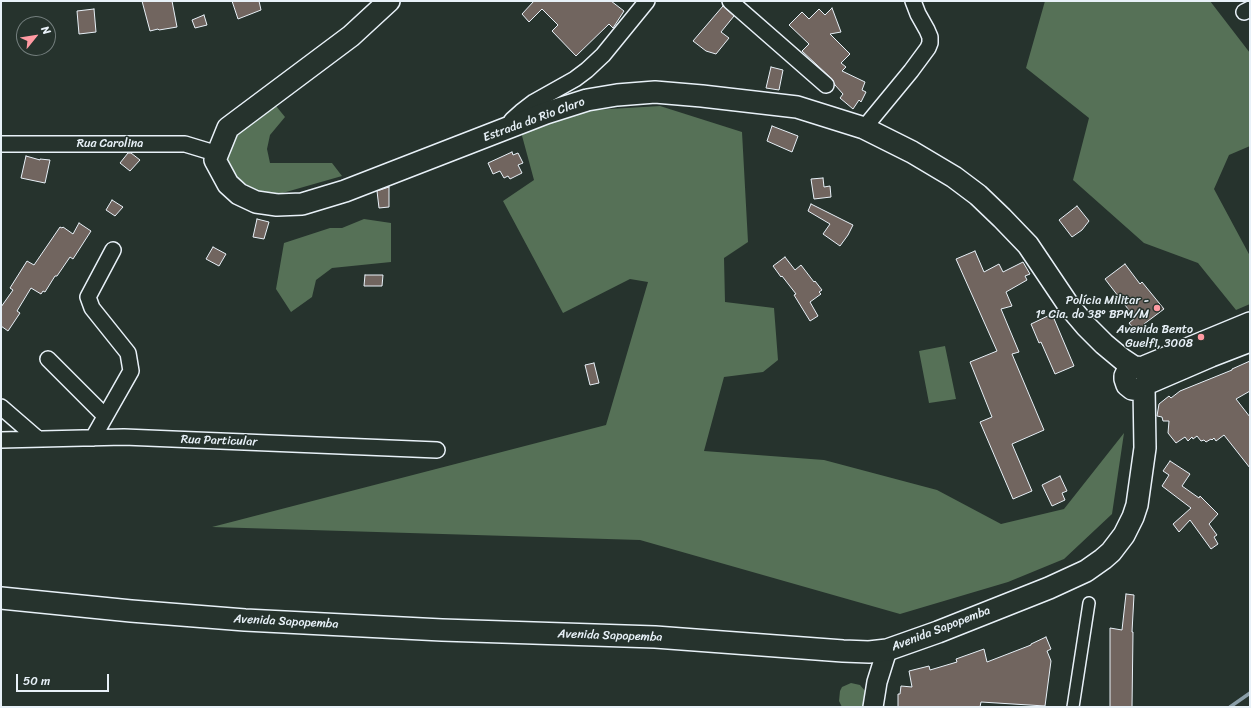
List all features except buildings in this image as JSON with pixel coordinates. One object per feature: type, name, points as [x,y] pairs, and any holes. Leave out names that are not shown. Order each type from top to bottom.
[{"type":"main road","points":[[218,154],[228,128],[345,40],[389,1]]},
{"type":"main road","name":"Estrada do Rio Claro","points":[[218,154],[215,160],[228,184],[239,194],[256,202],[277,205],[302,204],[345,191],[546,113],[587,100],[617,95],[655,92],[797,107],[864,128],[912,152],[954,177],[978,195],[1028,245],[1069,306],[1086,326],[1122,360],[1137,379]]},
{"type":"main road","points":[[1137,379],[1250,323]]},
{"type":"main road","points":[[1137,379],[1210,356],[1250,341]]},
{"type":"main road","name":"Avenida Sapopemba","points":[[1,598],[131,611],[245,620],[442,630],[655,637],[842,651],[869,652],[887,650],[938,632],[1049,588],[1086,570],[1102,559],[1118,543],[1133,517],[1137,505],[1142,473],[1136,414],[1137,379]]},
{"type":"street","points":[[510,128],[512,120],[534,102],[587,70],[603,55],[647,1]]},
{"type":"street","points":[[730,1],[826,85]]},
{"type":"street","points":[[864,128],[911,70],[928,48],[930,43],[930,37],[920,20],[913,1]]},
{"type":"street","name":"Rua Carolina","points":[[1,144],[185,144],[218,154]]},
{"type":"street","points":[[93,438],[131,371],[128,353],[92,308],[88,297],[113,250]]},
{"type":"street","points":[[48,360],[105,416]]},
{"type":"street","points":[[1,407],[38,439]]},
{"type":"street","name":"Rua Particular","points":[[1,440],[124,437],[437,450]]},
{"type":"street","points":[[1073,707],[1089,603]]},
{"type":"street","points":[[874,707],[877,682],[887,650]]},
{"type":"green space","points":[[1045,1],[1210,1],[1250,53],[1250,146],[1229,155],[1214,189],[1250,256],[1250,304],[1236,310],[1198,263],[1144,243],[1073,180],[1089,118],[1026,68]]},
{"type":"green space","points":[[272,101],[285,117],[270,135],[267,149],[270,163],[332,163],[342,176],[279,194],[253,190],[229,170],[221,157],[235,136]]},
{"type":"green space","points":[[660,106],[742,132],[748,242],[724,258],[725,302],[774,308],[778,360],[763,372],[724,377],[704,451],[824,460],[937,490],[1001,524],[1064,509],[1124,433],[1112,514],[1064,559],[1008,582],[900,614],[640,540],[212,527],[606,425],[648,282],[630,279],[563,313],[503,201],[534,180],[521,132],[577,111]]},
{"type":"green space","points":[[364,219],[391,223],[391,262],[332,268],[316,280],[312,297],[291,312],[276,289],[284,243],[330,228],[342,228]]},
{"type":"green space","points":[[945,346],[956,399],[929,403],[919,351]]},
{"type":"green space","points":[[851,683],[860,685],[866,692],[864,707],[842,707],[839,701],[840,691],[842,687]]},
{"type":"waterway","points":[[1230,707],[1250,693]]},
{"type":"place","name":"Polícia Militar - 1ª Cia. do 38º BPM/M","points":[[1157,308]]},
{"type":"place","name":"Avenida Bento Guelfi, 3008","points":[[1201,337]]}]
